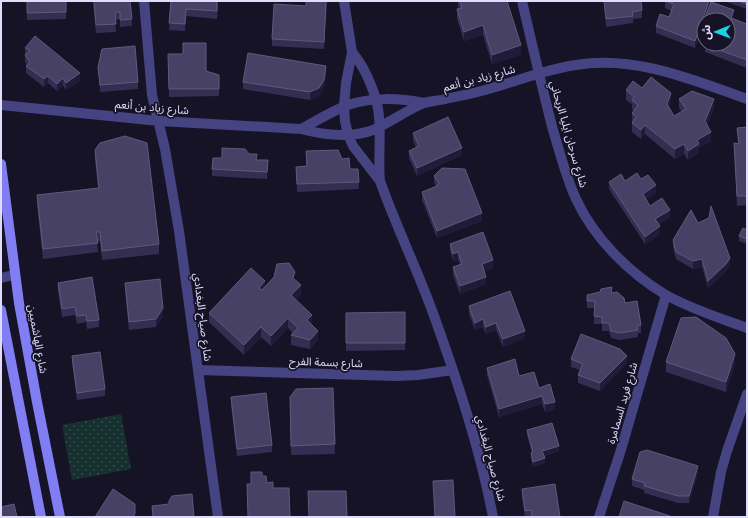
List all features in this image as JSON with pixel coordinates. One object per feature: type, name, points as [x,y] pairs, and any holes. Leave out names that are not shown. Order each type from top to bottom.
[{"type":"main road","name":"شارع الهاشميين","points":[[1,164],[14,275],[60,517]]},
{"type":"main road","points":[[1,310],[41,517]]},
{"type":"street","name":"شارع صياح البغدادي","points":[[144,1],[150,80],[177,216],[218,517]]},
{"type":"street","points":[[344,1],[352,52]]},
{"type":"street","name":"شارع سرحان ايليا الريحاني","points":[[522,1],[558,149],[576,200],[596,233],[634,272],[666,295],[695,309],[747,328]]},
{"type":"street","name":"شارع صياح البغدادي","points":[[352,52],[363,68],[376,100],[379,112],[378,163],[380,181],[433,313],[453,370],[471,428],[493,517]]},
{"type":"street","name":"شارع صياح البغدادي","points":[[352,52],[344,106],[348,135],[357,152],[380,181]]},
{"type":"street","name":"شارع زياد بن أنعم","points":[[1,105],[159,121],[301,129],[318,134],[348,135],[366,132],[379,127],[424,103],[490,89],[539,74],[577,65],[596,63],[626,64],[647,68],[684,78],[747,99]]},
{"type":"street","name":"شارع زياد بن أنعم","points":[[301,129],[344,106],[358,102],[403,100],[424,103]]},
{"type":"street","points":[[1,278],[14,275]]},
{"type":"street","name":"شارع فريد السمامرة","points":[[599,517],[620,453],[666,295]]},
{"type":"street","name":"شارع بسمة الفرح","points":[[198,370],[396,376],[424,375],[453,370]]},
{"type":"street","points":[[713,517],[727,451],[747,394]]},
{"type":"green space","points":[[121,414],[131,469],[72,480],[62,425]]},
{"type":"building","points":[[27,1],[66,1],[66,12],[27,13]]},
{"type":"building","points":[[94,1],[130,1],[132,19],[120,20],[120,12],[115,12],[116,24],[96,25]]},
{"type":"building","points":[[171,1],[217,1],[217,11],[186,9],[185,24],[169,23]]},
{"type":"building","points":[[306,1],[326,1],[324,42],[272,39],[274,4],[306,6]]},
{"type":"building","points":[[460,1],[507,1],[521,45],[492,55],[483,25],[464,32],[457,9],[462,8]]},
{"type":"building","points":[[604,1],[641,1],[642,10],[632,12],[633,16],[606,19]]},
{"type":"building","points":[[665,1],[709,1],[705,12],[696,12],[695,41],[656,26],[660,14],[669,17],[674,4]]},
{"type":"building","points":[[738,1],[747,1],[747,4]]},
{"type":"building","points":[[711,2],[734,10],[733,12],[707,12]]},
{"type":"building","points":[[736,20],[747,24],[747,60],[725,52],[736,52]]},
{"type":"building","points":[[35,36],[80,73],[66,83],[63,78],[57,84],[48,76],[44,79],[26,66],[30,62],[25,55],[30,51],[25,48]]},
{"type":"building","points":[[183,43],[206,43],[206,71],[219,75],[219,89],[169,89],[168,54],[183,54]]},
{"type":"building","points":[[135,46],[138,82],[100,85],[98,67],[102,49]]},
{"type":"building","points":[[248,53],[326,66],[324,80],[319,88],[310,92],[243,82]]},
{"type":"building","points":[[651,77],[671,93],[667,104],[674,116],[686,109],[679,99],[692,91],[714,99],[705,121],[711,132],[697,140],[699,144],[688,151],[684,144],[675,149],[645,125],[641,130],[632,123],[636,117],[632,113],[638,105],[632,100],[634,97],[626,90],[633,81],[642,88]]},
{"type":"building","points":[[448,117],[462,148],[417,168],[409,151],[419,146],[413,133]]},
{"type":"building","points":[[747,127],[747,196],[737,196],[734,143],[739,144],[737,128]]},
{"type":"building","points":[[125,136],[147,143],[159,244],[102,251],[100,232],[96,232],[98,243],[43,249],[37,195],[99,188],[95,150],[100,143]]},
{"type":"building","points":[[222,148],[245,149],[249,154],[257,154],[256,160],[268,160],[267,172],[212,169],[213,158],[222,158]]},
{"type":"building","points":[[338,150],[342,159],[349,158],[350,169],[358,169],[359,182],[297,184],[296,167],[307,166],[306,151]]},
{"type":"building","points":[[442,168],[465,169],[482,213],[437,231],[422,192],[437,186],[439,183],[434,176]]},
{"type":"building","points":[[637,173],[641,179],[648,175],[656,185],[643,194],[650,206],[662,198],[670,210],[655,219],[660,226],[645,237],[609,182],[621,174],[625,181]]},
{"type":"building","points":[[711,206],[730,258],[726,264],[708,281],[702,259],[693,261],[676,252],[673,240],[691,210],[698,223],[709,218]]},
{"type":"building","points":[[743,228],[747,230],[747,239],[739,236]]},
{"type":"building","points":[[483,232],[493,260],[482,264],[486,277],[460,286],[453,267],[462,264],[458,252],[453,254],[450,244]]},
{"type":"building","points":[[289,263],[295,272],[293,278],[301,285],[291,295],[312,315],[307,320],[318,331],[310,340],[291,335],[298,328],[288,318],[271,336],[261,327],[244,345],[209,313],[251,268],[265,281],[259,288],[262,290],[274,277],[277,264]]},
{"type":"building","points":[[92,277],[99,320],[87,321],[86,315],[77,316],[75,307],[62,309],[58,283]]},
{"type":"building","points":[[160,279],[163,308],[156,319],[129,322],[125,283]]},
{"type":"building","points":[[612,287],[611,293],[617,292],[624,298],[625,303],[637,301],[641,325],[637,326],[638,330],[620,333],[611,331],[609,323],[602,323],[602,317],[594,316],[595,301],[587,301],[587,295],[600,292],[601,289]]},
{"type":"building","points":[[510,291],[525,331],[503,339],[496,323],[486,327],[483,319],[475,323],[469,306]]},
{"type":"building","points":[[405,312],[405,343],[346,343],[346,313]]},
{"type":"building","points":[[696,317],[726,338],[735,354],[726,382],[666,362],[681,318]]},
{"type":"building","points":[[581,334],[620,349],[627,356],[600,383],[578,375],[583,364],[571,359]]},
{"type":"building","points":[[100,352],[105,389],[77,393],[72,356]]},
{"type":"building","points":[[515,359],[519,376],[534,372],[539,388],[550,384],[555,402],[545,404],[542,396],[499,409],[487,368]]},
{"type":"building","points":[[333,388],[335,444],[291,446],[290,397],[296,389]]},
{"type":"building","points":[[266,393],[272,445],[237,449],[231,397]]},
{"type":"building","points":[[552,423],[559,446],[542,451],[545,458],[533,462],[531,453],[533,452],[527,430]]},
{"type":"building","points":[[647,450],[698,466],[689,496],[678,496],[644,486],[645,483],[632,479],[640,452]]},
{"type":"building","points":[[251,472],[262,472],[262,476],[266,476],[267,483],[273,482],[273,488],[289,488],[290,517],[248,517],[247,484],[251,484]]},
{"type":"building","points":[[453,480],[455,517],[435,517],[433,481]]},
{"type":"building","points":[[555,484],[560,517],[532,517],[531,510],[525,511],[522,489]]},
{"type":"building","points":[[113,489],[135,504],[135,514],[133,517],[95,517]]},
{"type":"building","points":[[308,491],[346,491],[347,517],[309,517]]},
{"type":"building","points":[[192,494],[194,517],[153,517],[152,506],[169,504],[172,496]]},
{"type":"building","points":[[624,501],[673,517],[619,517]]},
{"type":"building","points":[[14,504],[17,517],[1,517],[1,507]]}]
